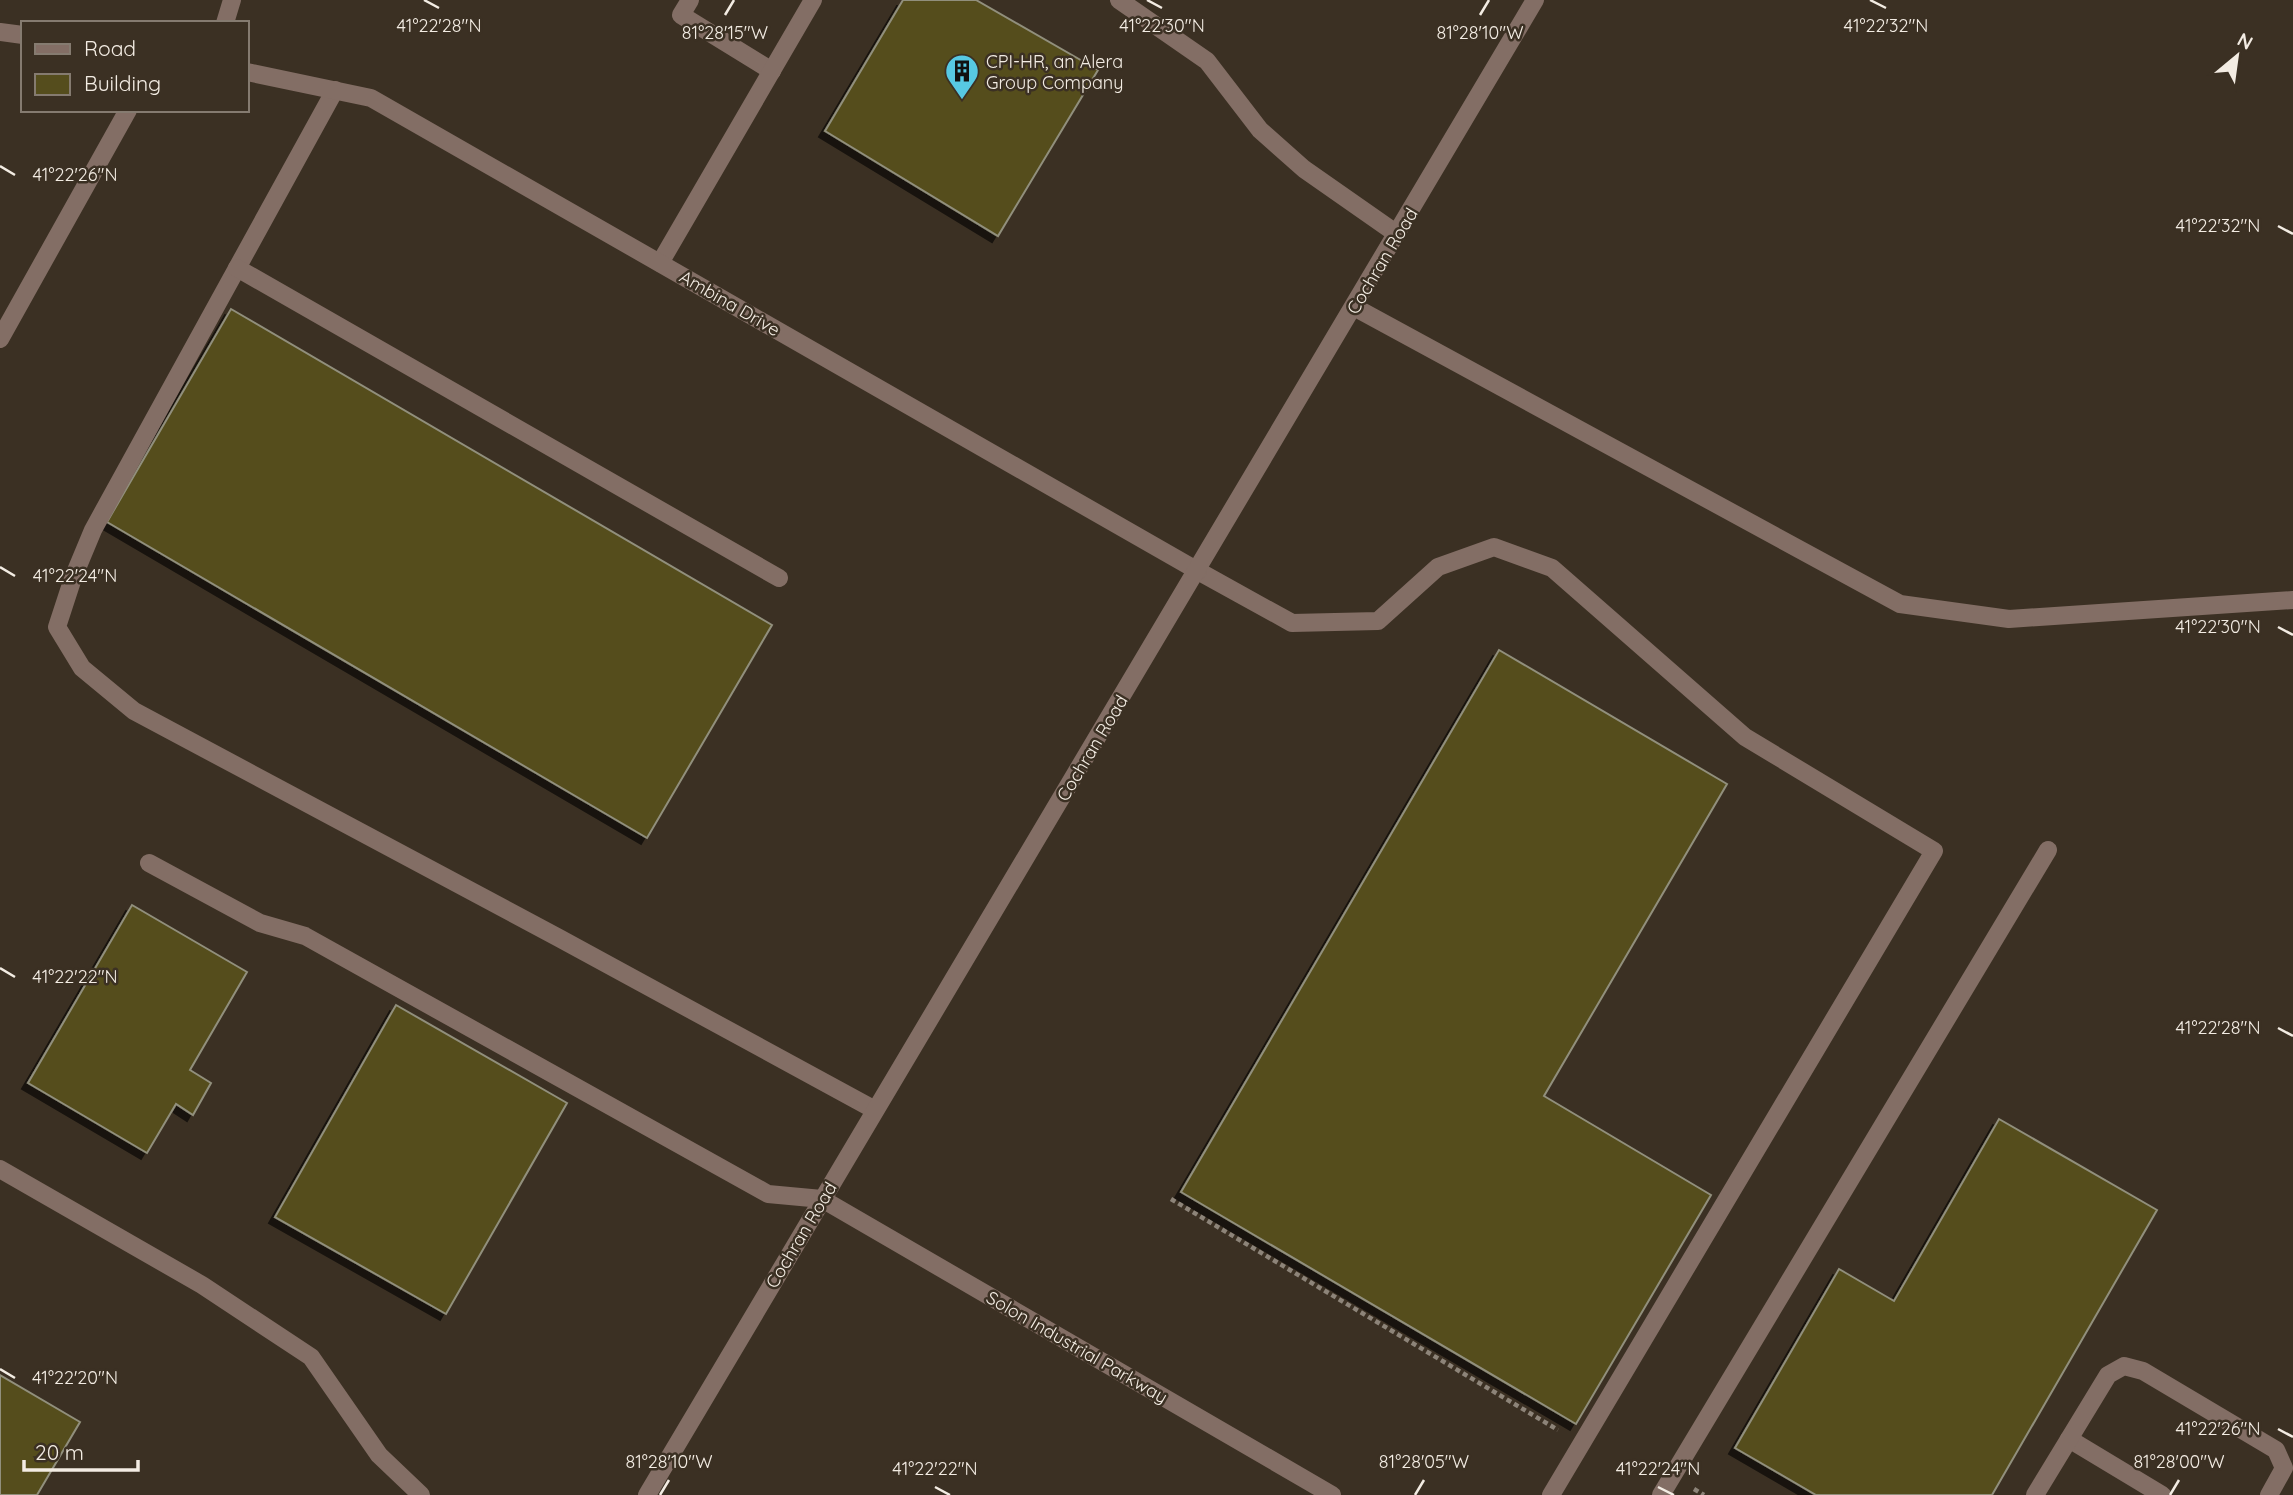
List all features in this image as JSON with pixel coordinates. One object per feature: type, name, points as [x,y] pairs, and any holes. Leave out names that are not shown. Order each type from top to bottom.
[{"type":"street","points":[[227,21],[232,0]]},
{"type":"street","points":[[690,0],[681,15],[772,71]]},
{"type":"street","points":[[660,263],[813,0]]},
{"type":"street","points":[[1119,0],[1207,61],[1260,130],[1304,169],[1397,234]]},
{"type":"street","name":"Cochran Road","points":[[647,1495],[1535,0]]},
{"type":"street","points":[[0,32],[21,35]]},
{"type":"street","name":"Ambina Drive","points":[[248,72],[371,98],[1293,624],[1378,621],[1438,567],[1493,547],[1552,568],[1745,737],[1934,851],[1581,1444]]},
{"type":"street","points":[[335,90],[93,530],[57,627],[82,668],[134,711],[875,1110]]},
{"type":"street","points":[[0,339],[127,112]]},
{"type":"street","points":[[237,268],[779,578]]},
{"type":"street","points":[[1354,307],[1900,604],[2009,619],[2293,600]]},
{"type":"street","points":[[1661,1495],[2048,850]]},
{"type":"street","points":[[149,863],[260,923],[305,936],[768,1194],[822,1199]]},
{"type":"street","points":[[0,1168],[202,1285],[312,1357],[379,1455],[421,1495]]},
{"type":"street","name":"Solon Industrial Parkway","points":[[822,1199],[1332,1495]]},
{"type":"street","points":[[2035,1495],[2108,1375],[2124,1366],[2143,1371],[2276,1450],[2284,1468],[2269,1495]]},
{"type":"street","points":[[2069,1439],[2161,1495]]},
{"type":"street","points":[[1550,1495],[1581,1444]]},
{"type":"path","points":[[1171,1199],[1581,1444]]},
{"type":"building","name":"CPI-HR, an Alera Group Company","points":[[903,0],[976,0],[1098,70],[998,236],[825,131]]},
{"type":"building","points":[[231,309],[772,625],[647,838],[107,522]]},
{"type":"building","points":[[1499,650],[1727,784],[1544,1096],[1711,1195],[1576,1424],[1181,1192]]},
{"type":"building","points":[[132,905],[247,972],[190,1070],[211,1083],[193,1115],[176,1104],[147,1153],[28,1083]]},
{"type":"building","points":[[396,1005],[567,1103],[446,1314],[275,1217]]},
{"type":"building","points":[[1999,1119],[2157,1210],[1992,1495],[1816,1495],[1735,1448],[1839,1269],[1894,1301]]},
{"type":"building","points":[[0,1375],[80,1422],[37,1495],[0,1495]]},
{"type":"place","name":"CPI-HR, an Alera Group Company","points":[[962,101]]}]
